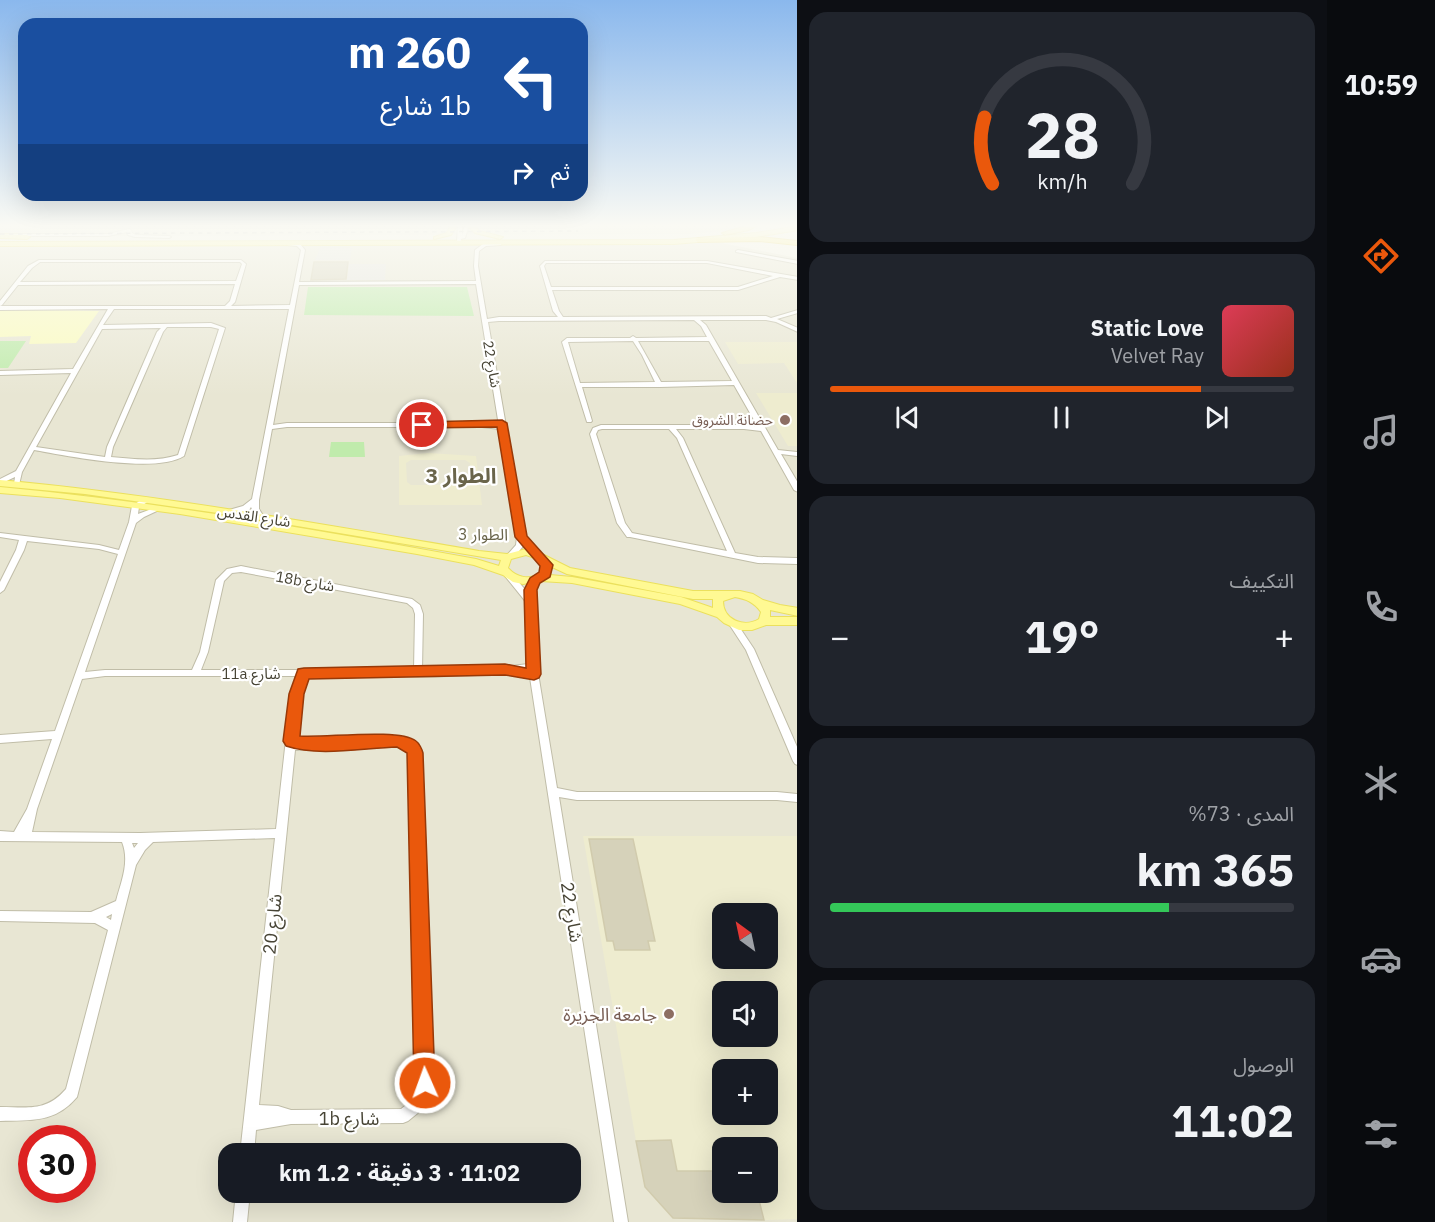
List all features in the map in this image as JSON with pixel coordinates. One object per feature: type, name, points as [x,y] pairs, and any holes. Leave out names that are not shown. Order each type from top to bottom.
[{"type":"main road","name":"شارع القدس","points":[[0,485],[17,484],[147,500],[232,512],[479,554],[510,555]]},
{"type":"main road","name":"شارع القدس","points":[[0,485],[465,560],[486,564],[507,574]]},
{"type":"main road","points":[[797,612],[779,609],[742,594],[693,595],[575,573],[559,569],[542,558],[526,552],[510,555],[502,564],[507,574],[521,581],[563,579],[681,602],[720,614],[733,624],[753,627],[764,621],[797,621]]},
{"type":"main road","points":[[538,579],[547,569],[542,558]]},
{"type":"main road","points":[[720,614],[717,603],[724,596]]},
{"type":"main road","points":[[760,602],[766,612],[764,621]]},
{"type":"street","points":[[260,517],[255,509],[255,500],[298,283],[467,282]]},
{"type":"street","name":"شارع 22","points":[[478,282],[521,537]]},
{"type":"street","points":[[547,282],[557,318]]},
{"type":"street","points":[[549,288],[738,288],[754,282]]},
{"type":"street","points":[[1,305],[18,283],[237,283],[230,306]]},
{"type":"street","points":[[1,305],[108,311],[230,306],[293,308]]},
{"type":"street","points":[[17,484],[19,472],[108,311]]},
{"type":"street","points":[[484,318],[695,318],[704,322],[772,319],[797,311]]},
{"type":"street","points":[[772,319],[797,330]]},
{"type":"street","points":[[704,322],[710,338],[797,488]]},
{"type":"street","points":[[32,450],[147,461],[176,459],[182,454],[221,328],[214,325],[162,328],[100,326]]},
{"type":"street","points":[[104,457],[162,328]]},
{"type":"street","points":[[589,421],[565,341],[575,338],[710,338]]},
{"type":"street","points":[[637,338],[657,385]]},
{"type":"street","points":[[3,376],[74,373]]},
{"type":"street","points":[[578,385],[737,385]]},
{"type":"street","points":[[270,425],[502,426]]},
{"type":"street","points":[[675,427],[732,554]]},
{"type":"street","points":[[762,427],[595,429],[594,436],[624,530],[639,538],[765,561],[797,561]]},
{"type":"street","points":[[778,455],[797,454]]},
{"type":"street","points":[[0,485],[19,472]]},
{"type":"street","points":[[21,837],[124,549],[136,506],[147,500]]},
{"type":"street","points":[[232,512],[246,508],[255,500]]},
{"type":"street","points":[[133,522],[141,515],[157,509]]},
{"type":"street","points":[[0,535],[124,549]]},
{"type":"street","points":[[510,555],[520,546],[521,537]]},
{"type":"street","points":[[521,537],[542,558]]},
{"type":"street","points":[[0,590],[27,538]]},
{"type":"street","points":[[721,553],[725,540]]},
{"type":"street","name":"18b شارع","points":[[195,673],[204,652],[220,580],[230,571],[241,569],[409,601],[418,610],[420,673]]},
{"type":"street","points":[[507,574],[530,601]]},
{"type":"street","name":"شارع 22","points":[[538,579],[530,590],[533,670],[621,1222]]},
{"type":"street","points":[[733,624],[750,649],[797,759]]},
{"type":"street","points":[[750,649],[753,627]]},
{"type":"street","name":"18b شارع","points":[[204,652],[207,673]]},
{"type":"street","name":"11a شارع","points":[[80,673],[420,673],[533,670]]},
{"type":"street","name":"شارع 20","points":[[248,1143],[296,694],[293,673]]},
{"type":"street","name":"شارع 20","points":[[296,694],[304,673]]},
{"type":"street","points":[[0,739],[57,739]]},
{"type":"street","name":"1b شارع","points":[[251,1118],[403,1116],[419,1103],[425,1083],[415,753],[411,746],[398,740],[322,744],[291,743]]},
{"type":"street","points":[[777,796],[797,793]]},
{"type":"street","points":[[553,796],[797,798]]},
{"type":"street","points":[[0,836],[150,838],[281,836]]},
{"type":"street","points":[[125,838],[129,847],[131,864]]},
{"type":"street","points":[[0,1114],[42,1113],[59,1107],[76,1083],[131,864],[141,847],[150,838]]},
{"type":"street","points":[[90,918],[120,905]]},
{"type":"street","points":[[0,916],[90,918],[106,921],[114,927]]},
{"type":"street","points":[[240,1222],[242,1203]]},
{"type":"shaded area","name":"الطوار 3","points":[[0,282],[797,282],[797,1222],[0,1222]]},
{"type":"shaded area","points":[[308,287],[467,287],[474,316],[304,315]]},
{"type":"shaded area","points":[[0,341],[26,341],[8,368],[0,368]]},
{"type":"shaded area","points":[[725,342],[797,342],[797,383],[784,363],[738,364]]},
{"type":"shaded area","name":"حضانة الشروق","points":[[756,393],[797,393],[797,446],[788,446]]},
{"type":"shaded area","points":[[331,442],[364,442],[365,457],[329,457]]},
{"type":"shaded area","points":[[428,453],[476,456],[482,505],[399,505],[399,456]],"holes":[[[411,460],[465,460],[470,463],[472,482],[467,485],[411,485],[407,482],[406,463]]]},
{"type":"shaded area","name":"جامعة الجزيرة","points":[[583,836],[797,836],[797,1219],[764,1220],[760,1203],[778,1203],[778,1137],[712,1137],[712,1171],[677,1171],[671,1140],[636,1141]]},
{"type":"sand","points":[[0,310],[99,311],[76,343],[29,344],[31,336],[0,337]]},
{"type":"building","points":[[589,839],[633,839],[655,941],[648,941],[650,950],[615,950],[613,941],[607,941]]},
{"type":"building","points":[[671,1140],[677,1171],[712,1171],[712,1203],[760,1203],[764,1220],[673,1218],[645,1187],[636,1141]]},
{"type":"place","name":"حضانة الشروق","points":[[785,420]]},
{"type":"place","name":"جامعة الجزيرة","points":[[669,1014]]},
{"type":"district","name":"الطوار 3","points":[[461,475]]},
{"type":"district","name":"الطوار 3","points":[[483,534]]},
{"type":"route","points":[[422,425],[502,423],[521,537],[547,565],[546,574],[534,581],[530,590],[534,674],[505,670],[304,673],[296,694],[291,741],[322,744],[398,740],[414,749],[425,1083]]}]
